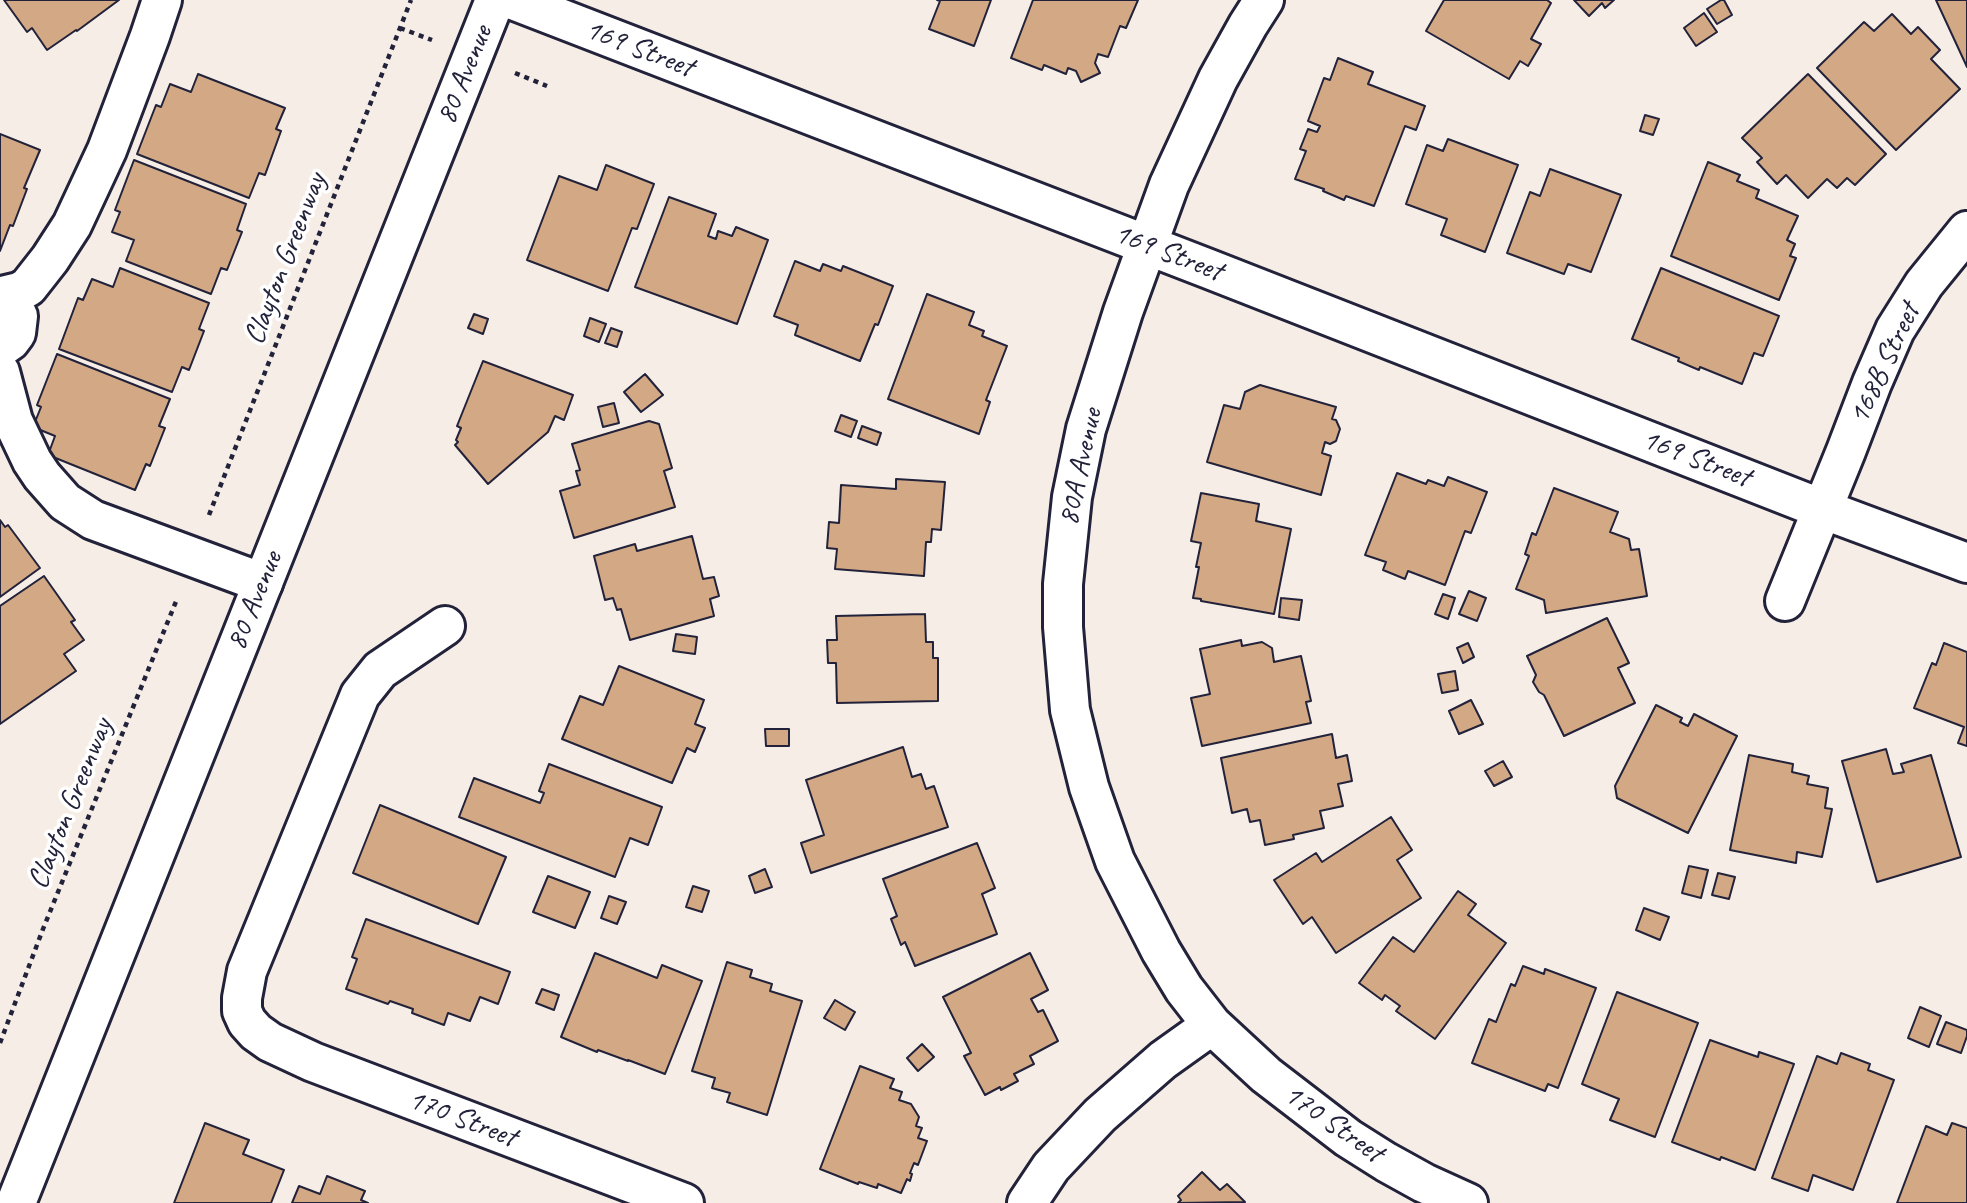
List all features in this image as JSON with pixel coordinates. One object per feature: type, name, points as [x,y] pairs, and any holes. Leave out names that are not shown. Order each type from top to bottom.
[{"type":"street","points":[[162,0],[107,150],[86,198],[62,243],[7,329],[13,421],[32,461],[65,502],[93,520],[263,583]]},
{"type":"street","name":"80 Avenue","points":[[16,1203],[495,0]]},
{"type":"street","name":"169 Street","points":[[513,0],[1967,563]]},
{"type":"street","name":"80A Avenue","points":[[1161,950],[1115,861],[1089,787],[1070,710],[1063,627],[1066,540],[1079,456],[1093,403],[1169,185],[1218,79],[1264,0]]},
{"type":"street","name":"168B Street","points":[[1822,509],[1895,330],[1924,284],[1967,231]]},
{"type":"street","points":[[1785,601],[1822,509]]},
{"type":"street","name":"170 Street","points":[[445,626],[380,670],[360,695],[247,971],[242,1011],[247,1022],[270,1042],[313,1062],[684,1203]]},
{"type":"street","name":"170 Street","points":[[1161,950],[1184,989],[1212,1025],[1266,1075],[1348,1138],[1424,1183],[1468,1203]]},
{"type":"street","points":[[1027,1203],[1051,1167],[1091,1124],[1163,1060],[1212,1025]]},
{"type":"path","name":"Clayton Greenway","points":[[206,522],[411,0]]},
{"type":"path","points":[[400,28],[436,41]]},
{"type":"path","name":"Clayton Greenway","points":[[0,1043],[43,929],[179,593]]},
{"type":"building","points":[[4,0],[119,0],[47,50],[32,28],[27,32]]},
{"type":"building","points":[[937,0],[991,0],[974,46],[929,29],[940,1]]},
{"type":"building","points":[[1033,0],[1138,0],[1126,28],[1120,26],[1108,57],[1098,54],[1095,63],[1100,73],[1081,82],[1076,71],[1068,68],[1066,74],[1044,65],[1042,70],[1011,58]]},
{"type":"building","points":[[1444,0],[1547,0],[1551,3],[1531,39],[1541,44],[1528,66],[1520,61],[1509,79],[1426,31]]},
{"type":"building","points":[[1574,0],[1614,0],[1605,8],[1602,3],[1589,16]]},
{"type":"building","points":[[1724,0],[1732,15],[1717,24],[1707,9]]},
{"type":"building","points":[[1936,0],[1967,0],[1967,67]]},
{"type":"building","points":[[1704,13],[1717,32],[1696,46],[1684,28]]},
{"type":"building","points":[[1892,14],[1911,34],[1918,27],[1940,50],[1931,59],[1960,89],[1896,150],[1817,68],[1864,22],[1874,31]]},
{"type":"building","points":[[1338,58],[1373,72],[1368,84],[1425,106],[1416,130],[1405,126],[1374,206],[1346,196],[1344,200],[1323,191],[1324,189],[1295,179],[1306,151],[1300,149],[1308,129],[1317,132],[1320,126],[1308,121],[1324,78],[1330,80]]},
{"type":"building","points":[[198,74],[285,108],[276,129],[281,131],[265,175],[259,173],[249,198],[137,154],[156,105],[161,107],[170,84],[191,92]]},
{"type":"building","points":[[1808,74],[1886,154],[1855,185],[1847,178],[1837,188],[1827,179],[1808,198],[1786,175],[1777,184],[1757,162],[1762,158],[1742,138]]},
{"type":"building","points":[[1645,115],[1659,119],[1653,135],[1640,131]]},
{"type":"building","points":[[0,134],[40,150],[24,188],[27,189],[13,226],[10,225],[0,251]]},
{"type":"building","points":[[1448,139],[1518,165],[1485,252],[1441,235],[1447,219],[1406,204],[1427,145],[1443,151]]},
{"type":"building","points":[[134,160],[246,204],[237,230],[242,232],[227,270],[221,268],[211,294],[126,261],[134,240],[112,232],[120,212],[115,210]]},
{"type":"building","points":[[1708,162],[1740,175],[1737,181],[1759,190],[1756,198],[1798,216],[1787,240],[1795,244],[1790,256],[1796,258],[1779,300],[1671,256]]},
{"type":"building","points":[[606,165],[654,184],[637,229],[632,228],[608,291],[527,260],[559,176],[597,190]]},
{"type":"building","points":[[1550,169],[1621,195],[1591,272],[1568,264],[1564,274],[1507,253],[1530,192],[1540,196]]},
{"type":"building","points":[[669,197],[716,214],[708,236],[716,239],[718,231],[732,236],[736,227],[768,240],[737,324],[635,287]]},
{"type":"building","points":[[795,261],[820,271],[823,264],[841,271],[843,266],[893,286],[860,361],[795,335],[798,325],[774,316]]},
{"type":"building","points":[[120,268],[209,303],[199,329],[204,331],[189,370],[182,367],[172,392],[59,349],[78,298],[83,300],[92,279],[113,287]]},
{"type":"building","points":[[1661,268],[1779,316],[1763,356],[1754,353],[1742,384],[1700,367],[1699,370],[1678,361],[1679,358],[1632,339]]},
{"type":"building","points":[[927,294],[974,312],[969,325],[984,331],[982,336],[1007,346],[986,400],[990,402],[979,434],[888,399]]},
{"type":"building","points":[[474,314],[488,319],[483,334],[468,328]]},
{"type":"building","points":[[590,318],[606,324],[599,342],[584,336]]},
{"type":"building","points":[[611,328],[622,332],[617,347],[605,343]]},
{"type":"building","points":[[57,354],[170,399],[159,426],[165,428],[150,466],[146,464],[135,490],[48,455],[55,436],[33,427],[41,407],[37,405]]},
{"type":"building","points":[[483,361],[573,395],[564,420],[555,416],[548,432],[488,484],[455,445],[461,428],[457,426]]},
{"type":"building","points":[[645,374],[663,395],[641,412],[624,392]]},
{"type":"building","points":[[1260,385],[1336,407],[1332,419],[1336,420],[1340,429],[1336,441],[1330,444],[1325,442],[1322,453],[1331,456],[1321,495],[1207,462],[1224,405],[1240,409],[1245,392]]},
{"type":"building","points":[[614,403],[619,423],[603,427],[598,407]]},
{"type":"building","points":[[841,415],[857,421],[851,437],[835,431]]},
{"type":"building","points":[[649,421],[659,424],[672,468],[664,471],[675,507],[574,538],[560,491],[580,485],[576,471],[580,470],[572,444]]},
{"type":"building","points":[[862,426],[881,433],[877,445],[858,438]]},
{"type":"building","points":[[1397,473],[1426,484],[1428,480],[1444,486],[1448,477],[1487,492],[1471,533],[1465,531],[1445,585],[1408,571],[1405,579],[1383,570],[1386,562],[1365,555]]},
{"type":"building","points":[[896,479],[945,482],[941,530],[932,529],[931,542],[926,542],[924,576],[835,569],[837,549],[827,548],[829,522],[839,523],[841,485],[896,489]]},
{"type":"building","points":[[1554,488],[1618,512],[1610,532],[1629,539],[1631,550],[1639,549],[1647,596],[1546,613],[1544,600],[1516,589],[1529,556],[1525,554],[1532,533],[1536,535]]},
{"type":"building","points":[[1201,493],[1259,504],[1256,521],[1291,529],[1274,614],[1193,598],[1201,543],[1191,541]]},
{"type":"building","points":[[0,520],[5,527],[8,525],[40,568],[0,597]]},
{"type":"building","points":[[692,536],[703,579],[714,577],[719,596],[710,599],[714,616],[630,640],[621,609],[617,610],[613,598],[605,600],[594,556],[635,544],[637,551]]},
{"type":"building","points":[[44,576],[75,620],[71,622],[84,640],[64,654],[76,671],[0,724],[0,606]]},
{"type":"building","points":[[1469,591],[1486,598],[1477,621],[1459,614]]},
{"type":"building","points":[[1443,594],[1455,598],[1448,619],[1435,614]]},
{"type":"building","points":[[1281,598],[1302,600],[1299,620],[1279,617]]},
{"type":"building","points":[[925,614],[926,642],[933,642],[933,658],[938,658],[938,701],[837,703],[836,663],[828,663],[827,640],[837,640],[836,616]]},
{"type":"building","points":[[1607,618],[1629,663],[1618,668],[1635,703],[1564,736],[1544,695],[1533,682],[1536,675],[1527,656]]},
{"type":"building","points":[[676,634],[697,637],[695,654],[673,651]]},
{"type":"building","points":[[1241,640],[1242,646],[1262,642],[1272,648],[1274,662],[1301,656],[1311,701],[1306,702],[1311,723],[1202,746],[1191,698],[1210,694],[1200,649]]},
{"type":"building","points":[[1468,643],[1474,657],[1463,663],[1457,648]]},
{"type":"building","points":[[1944,643],[1967,652],[1967,746],[1958,743],[1964,727],[1914,708],[1932,663],[1936,665]]},
{"type":"building","points":[[619,666],[704,700],[695,724],[705,728],[695,752],[687,748],[672,783],[562,739],[580,696],[603,705]]},
{"type":"building","points":[[1455,671],[1458,690],[1442,693],[1438,674]]},
{"type":"building","points":[[1471,700],[1483,724],[1459,734],[1449,711]]},
{"type":"building","points":[[1656,705],[1682,718],[1680,722],[1688,726],[1694,714],[1737,736],[1688,833],[1617,798],[1615,786]]},
{"type":"building","points":[[765,729],[789,729],[789,746],[766,746]]},
{"type":"building","points":[[1332,734],[1336,758],[1347,755],[1352,781],[1338,784],[1343,806],[1320,811],[1324,828],[1293,835],[1294,839],[1265,845],[1260,820],[1250,822],[1247,809],[1232,813],[1221,758]]},
{"type":"building","points":[[903,747],[912,777],[921,774],[926,789],[934,786],[948,827],[811,873],[801,843],[824,835],[806,780]]},
{"type":"building","points":[[1886,749],[1893,774],[1904,772],[1901,764],[1931,755],[1961,857],[1877,882],[1842,761]]},
{"type":"building","points":[[1749,755],[1793,764],[1792,772],[1809,776],[1807,784],[1828,788],[1825,808],[1832,809],[1822,857],[1797,852],[1796,863],[1730,850]]},
{"type":"building","points":[[1503,761],[1512,777],[1494,786],[1485,771]]},
{"type":"building","points":[[549,764],[662,807],[648,845],[630,838],[615,877],[459,817],[474,778],[540,803],[544,793],[539,791]]},
{"type":"building","points":[[380,805],[506,857],[478,924],[353,873]]},
{"type":"building","points":[[1391,817],[1412,850],[1397,860],[1421,898],[1336,953],[1312,917],[1303,924],[1274,880],[1316,853],[1322,862]]},
{"type":"building","points":[[977,843],[995,888],[982,894],[997,934],[915,966],[905,942],[901,945],[891,919],[897,916],[883,879]]},
{"type":"building","points":[[1689,866],[1708,870],[1701,898],[1682,893]]},
{"type":"building","points":[[765,869],[772,887],[755,893],[749,876]]},
{"type":"building","points":[[1718,873],[1735,877],[1729,899],[1712,895]]},
{"type":"building","points":[[548,876],[590,892],[575,928],[533,912]]},
{"type":"building","points":[[693,886],[709,891],[702,912],[686,907]]},
{"type":"building","points":[[1458,891],[1476,904],[1468,915],[1506,943],[1435,1039],[1396,1011],[1400,1006],[1385,995],[1382,1000],[1359,983],[1393,937],[1414,952]]},
{"type":"building","points":[[609,896],[626,902],[617,924],[601,918]]},
{"type":"building","points":[[1644,908],[1669,917],[1660,940],[1636,930]]},
{"type":"building","points":[[366,919],[510,972],[498,1004],[480,997],[470,1021],[448,1013],[444,1025],[412,1013],[413,1009],[390,1001],[388,1004],[346,989],[357,959],[352,957]]},
{"type":"building","points":[[595,953],[657,978],[662,965],[702,981],[665,1074],[561,1037]]},
{"type":"building","points":[[1030,953],[1048,990],[1031,999],[1038,1012],[1043,1010],[1058,1041],[1030,1056],[1034,1064],[1014,1074],[1018,1081],[985,1095],[964,1056],[971,1053],[943,997]]},
{"type":"building","points":[[727,962],[752,970],[750,977],[772,984],[770,991],[802,1001],[767,1115],[727,1102],[730,1093],[712,1088],[715,1078],[692,1071]]},
{"type":"building","points":[[1523,966],[1544,974],[1545,969],[1596,988],[1558,1088],[1548,1084],[1545,1091],[1472,1063],[1489,1019],[1496,1022],[1511,984],[1515,986]]},
{"type":"building","points":[[542,989],[559,995],[554,1010],[536,1003]]},
{"type":"building","points":[[1617,992],[1698,1023],[1655,1137],[1610,1120],[1619,1099],[1582,1084]]},
{"type":"building","points":[[835,1000],[855,1012],[845,1030],[824,1018]]},
{"type":"building","points":[[1920,1007],[1941,1016],[1929,1047],[1908,1038]]},
{"type":"building","points":[[1946,1022],[1967,1030],[1961,1053],[1937,1044]]},
{"type":"building","points":[[1710,1040],[1758,1057],[1759,1052],[1794,1064],[1755,1170],[1672,1142]]},
{"type":"building","points":[[922,1044],[934,1057],[918,1071],[907,1058]]},
{"type":"building","points":[[1841,1053],[1870,1064],[1868,1070],[1894,1080],[1853,1190],[1813,1175],[1808,1191],[1772,1178],[1817,1056],[1837,1064]]},
{"type":"building","points":[[860,1066],[894,1079],[890,1088],[902,1092],[899,1100],[911,1104],[919,1117],[916,1126],[922,1128],[918,1138],[927,1141],[918,1165],[914,1163],[910,1181],[907,1179],[901,1193],[878,1184],[877,1188],[859,1182],[858,1184],[820,1169]]},
{"type":"building","points":[[205,1123],[249,1140],[243,1154],[284,1170],[271,1203],[174,1203]]},
{"type":"building","points":[[1952,1123],[1967,1128],[1967,1203],[1897,1203],[1926,1126],[1947,1135]]},
{"type":"building","points":[[1202,1172],[1220,1190],[1227,1184],[1245,1202],[1178,1203],[1181,1200],[1178,1196]]},
{"type":"building","points":[[327,1176],[365,1191],[361,1200],[368,1203],[292,1203],[299,1186],[320,1194]]}]
